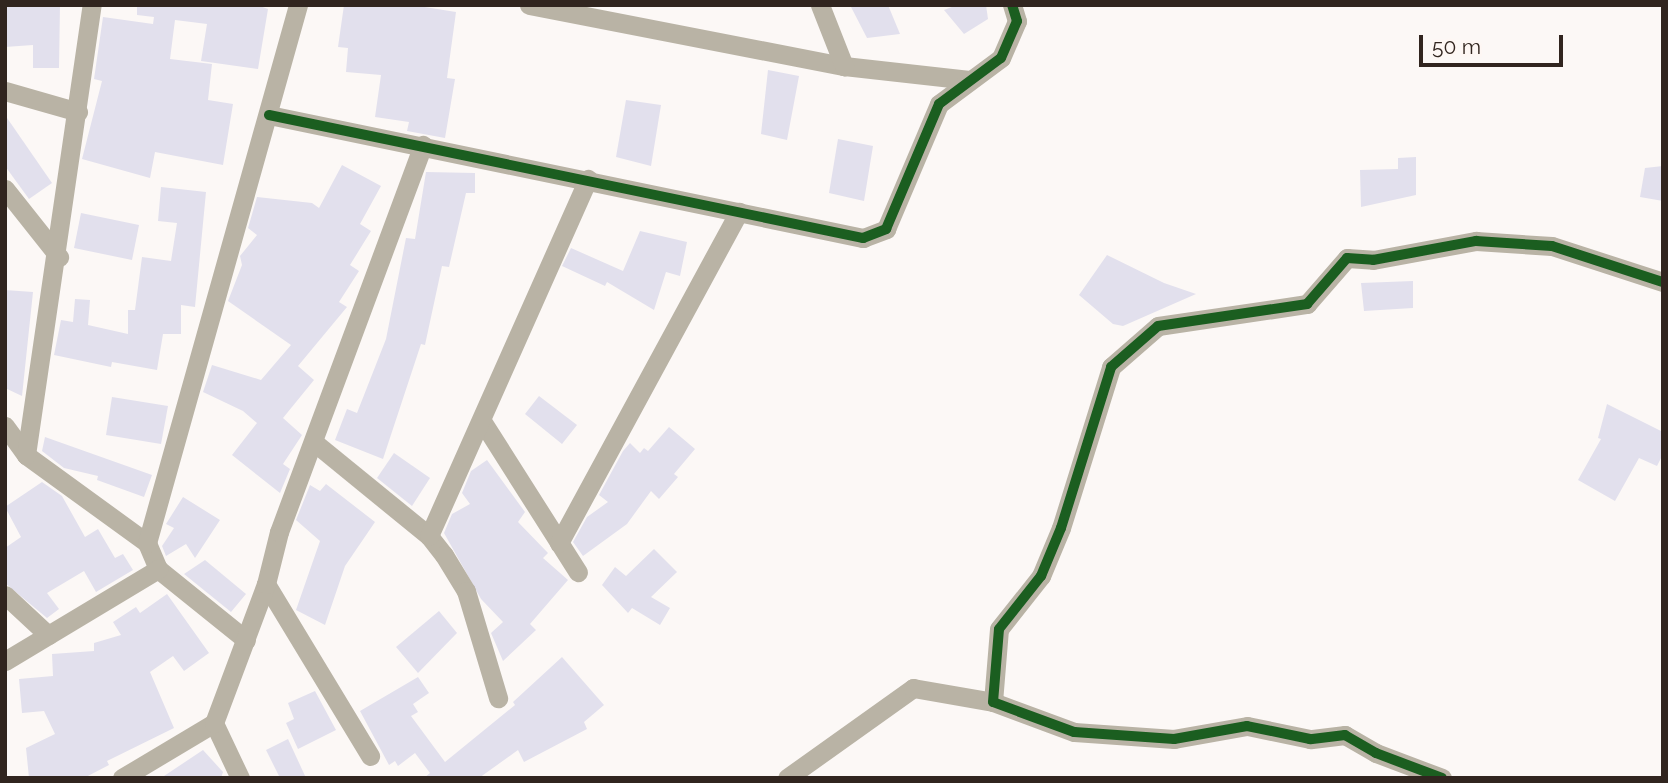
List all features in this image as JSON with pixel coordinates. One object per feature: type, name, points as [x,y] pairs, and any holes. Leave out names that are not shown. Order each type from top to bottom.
[{"type":"street","points":[[26,455],[59,257],[92,5]]},
{"type":"street","points":[[147,543],[236,214],[269,114],[298,5]]},
{"type":"street","points":[[529,5],[844,66],[969,80]]},
{"type":"street","points":[[624,5],[634,26]]},
{"type":"street","points":[[820,5],[844,66]]},
{"type":"street","points":[[269,114],[863,238],[877,236],[886,229],[939,104],[1002,58],[1017,21],[1012,5]]},
{"type":"street","points":[[5,91],[78,112]]},
{"type":"street","points":[[122,778],[214,723],[247,640],[266,584],[279,532],[315,443],[423,145]]},
{"type":"street","points":[[429,536],[588,179]]},
{"type":"street","points":[[5,188],[59,257]]},
{"type":"street","points":[[559,543],[739,212]]},
{"type":"street","points":[[993,702],[999,629],[1041,576],[1061,528],[1111,367],[1158,326],[1307,304],[1346,258],[1373,260],[1465,242],[1552,246],[1663,282]]},
{"type":"street","points":[[482,421],[578,572]]},
{"type":"street","points":[[5,426],[26,455],[147,543],[158,569],[247,640]]},
{"type":"street","points":[[315,443],[429,536],[466,592],[498,698]]},
{"type":"street","points":[[5,661],[158,569]]},
{"type":"street","points":[[266,584],[370,756]]},
{"type":"street","points":[[5,595],[48,635]]},
{"type":"street","points":[[787,778],[913,688],[993,702],[1074,732],[1174,740],[1247,726],[1310,739],[1345,735],[1376,753],[1442,778]]},
{"type":"street","points":[[214,723],[240,778]]},
{"type":"building","points":[[5,5],[60,5],[59,68],[33,68],[33,45],[5,47]]},
{"type":"building","points":[[137,5],[257,5],[268,9],[258,69],[201,61],[207,24],[175,20],[170,59],[212,64],[208,100],[233,104],[223,165],[155,152],[150,178],[82,159],[102,81],[94,79],[103,17],[153,24],[154,17],[137,15]]},
{"type":"building","points":[[344,5],[412,5],[456,12],[447,78],[455,79],[445,138],[407,131],[409,122],[375,117],[381,75],[346,72],[348,48],[338,47]]},
{"type":"building","points":[[850,5],[888,5],[900,34],[867,38]]},
{"type":"building","points":[[957,5],[986,5],[988,19],[964,34],[944,10]]},
{"type":"building","points":[[768,70],[799,76],[787,140],[761,134]]},
{"type":"building","points":[[626,100],[661,105],[651,166],[616,157]]},
{"type":"building","points":[[5,115],[52,183],[29,199],[5,166]]},
{"type":"building","points":[[838,139],[873,146],[864,201],[829,193]]},
{"type":"building","points":[[1416,157],[1416,195],[1361,207],[1360,170],[1398,169],[1398,158]]},
{"type":"building","points":[[342,165],[381,186],[360,224],[371,231],[350,265],[359,271],[339,302],[347,307],[298,366],[314,380],[283,418],[302,435],[283,464],[290,469],[280,493],[232,455],[257,423],[243,411],[203,392],[212,365],[261,380],[291,345],[228,301],[242,265],[240,256],[257,235],[248,228],[257,197],[312,203],[319,208]]},
{"type":"building","points":[[1663,166],[1663,201],[1640,197],[1645,168]]},
{"type":"building","points":[[426,172],[475,173],[475,193],[466,193],[449,267],[442,266],[425,345],[421,344],[383,459],[335,440],[347,409],[357,413],[386,339],[406,238],[415,239]]},
{"type":"building","points":[[161,187],[206,192],[195,307],[181,305],[181,334],[163,334],[157,370],[112,362],[111,367],[54,355],[61,320],[73,322],[75,299],[90,300],[88,325],[128,334],[128,310],[135,310],[142,257],[171,261],[177,223],[158,221]]},
{"type":"building","points":[[81,213],[139,225],[132,260],[74,248]]},
{"type":"building","points":[[640,231],[687,242],[680,276],[666,272],[654,310],[607,282],[605,286],[562,266],[571,248],[623,271]]},
{"type":"building","points":[[1107,255],[1164,283],[1196,294],[1123,326],[1113,324],[1079,295]]},
{"type":"building","points":[[1413,281],[1413,308],[1364,311],[1361,283]]},
{"type":"building","points":[[5,290],[33,292],[22,396],[5,388]]},
{"type":"building","points":[[539,396],[577,425],[562,444],[525,414]]},
{"type":"building","points":[[112,397],[168,406],[161,444],[106,435]]},
{"type":"building","points":[[1607,404],[1663,432],[1663,454],[1657,466],[1639,458],[1615,501],[1578,480],[1601,439],[1598,438]]},
{"type":"building","points":[[669,427],[695,449],[674,474],[678,477],[659,499],[651,491],[627,524],[583,556],[573,542],[587,517],[608,502],[599,495],[623,451],[630,443],[640,453],[644,448],[648,451]]},
{"type":"building","points":[[45,437],[152,475],[144,497],[97,480],[98,476],[64,468],[42,451]]},
{"type":"building","points":[[394,453],[430,478],[412,506],[377,478]]},
{"type":"building","points":[[487,460],[525,512],[518,522],[548,553],[543,558],[568,580],[530,624],[536,630],[503,661],[491,633],[503,622],[481,599],[444,533],[452,514],[470,504],[462,493],[471,471]]},
{"type":"building","points":[[42,482],[62,496],[85,537],[98,529],[115,558],[123,554],[133,570],[96,592],[84,571],[47,593],[59,609],[47,618],[5,583],[5,548],[21,537],[5,507]]},
{"type":"building","points":[[326,484],[375,522],[345,566],[325,625],[296,610],[320,541],[296,520],[310,485],[320,491]]},
{"type":"building","points":[[183,497],[220,520],[195,558],[186,544],[166,556],[162,546],[174,528],[166,524]]},
{"type":"building","points":[[654,549],[677,572],[651,597],[670,608],[660,625],[632,608],[628,613],[602,585],[615,567],[626,576]]},
{"type":"building","points":[[205,560],[246,594],[231,612],[184,574]]},
{"type":"building","points":[[167,594],[209,653],[184,671],[173,656],[150,672],[174,728],[107,761],[109,765],[84,778],[29,778],[26,748],[55,734],[44,711],[22,713],[19,679],[53,676],[52,654],[94,651],[94,643],[121,635],[113,622],[136,607],[140,613]]},
{"type":"building","points":[[439,611],[457,633],[418,673],[396,647]]},
{"type":"building","points":[[562,657],[604,705],[584,722],[587,729],[524,762],[518,750],[479,778],[424,778],[430,773],[415,753],[398,766],[395,761],[389,765],[360,711],[418,677],[429,693],[413,704],[418,712],[411,716],[445,762],[515,705],[513,702]]},
{"type":"building","points":[[315,691],[336,730],[298,749],[286,723],[294,719],[288,703]]},
{"type":"building","points":[[288,739],[306,778],[280,778],[266,750]]},
{"type":"building","points":[[203,750],[223,772],[221,778],[161,778]]},
{"type":"cycle path","points":[[269,115],[863,238],[886,229],[939,104],[1001,58],[1017,21],[1012,5]]},
{"type":"cycle path","points":[[1442,778],[1376,753],[1345,735],[1310,739],[1247,726],[1174,739],[1074,732],[993,702],[999,629],[1041,576],[1061,528],[1111,367],[1158,326],[1307,304],[1347,258],[1373,260],[1476,241],[1552,246],[1663,282]]}]
